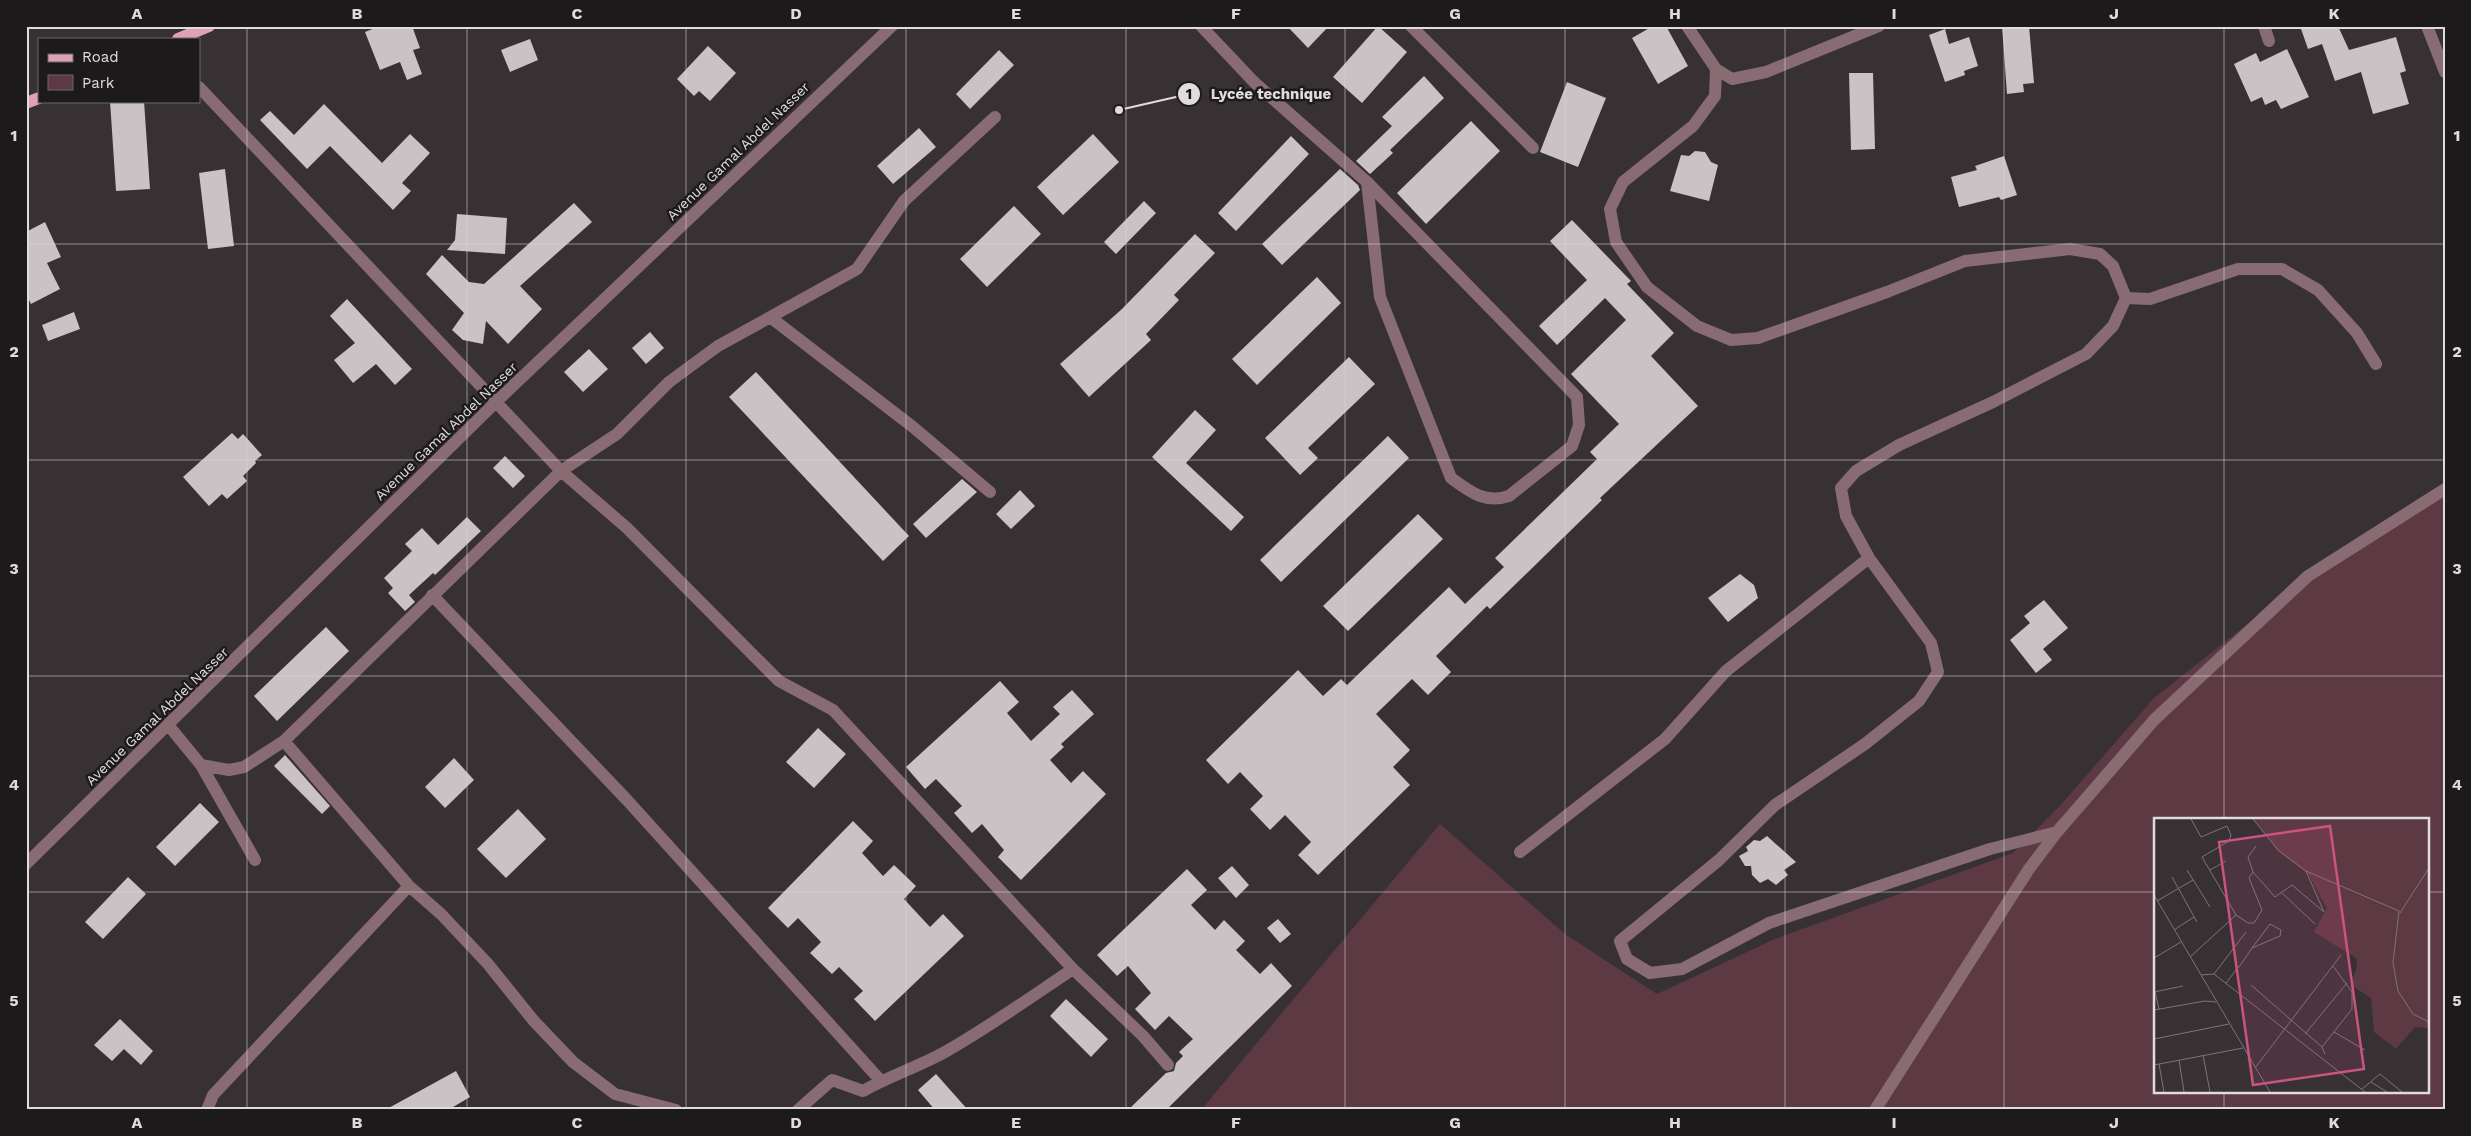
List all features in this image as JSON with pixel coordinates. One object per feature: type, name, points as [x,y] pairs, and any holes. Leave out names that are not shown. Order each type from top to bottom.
[{"type":"main road","points":[[180,38],[209,26]]},
{"type":"main road","points":[[26,103],[38,98]]},
{"type":"street","name":"Avenue Gamal Abdel Nasser","points":[[26,864],[169,726],[497,401],[892,26]]},
{"type":"street","points":[[1201,26],[1254,82],[1367,182],[1577,397],[1579,425],[1572,446],[1509,496],[1496,500],[1474,495],[1452,478],[1380,296],[1367,182]]},
{"type":"street","points":[[1411,26],[1532,148]]},
{"type":"street","points":[[1688,26],[1716,69],[1732,79],[1766,72],[1879,26]]},
{"type":"street","points":[[2264,26],[2269,41]]},
{"type":"street","points":[[2427,26],[2445,72]]},
{"type":"street","points":[[1716,69],[1715,96],[1693,126],[1623,182],[1610,209],[1616,242],[1647,287],[1696,326],[1731,340],[1758,338],[1887,292],[1965,261],[2070,249],[2100,254],[2113,266],[2126,298],[2113,326],[2086,354],[1993,402],[1898,445],[1856,471],[1841,488],[1846,516],[1869,558],[1931,643],[1938,672],[1919,701],[1865,744],[1776,805],[1718,860],[1620,941],[1627,959],[1650,973],[1682,969],[1769,923],[1990,849],[2056,832]]},
{"type":"street","points":[[200,88],[561,471],[627,528],[779,681],[834,710],[1073,969],[1143,1036],[1168,1065]]},
{"type":"street","points":[[201,764],[229,770],[244,767],[284,741],[561,471],[617,434],[669,382],[718,346],[857,270],[904,201],[994,117]]},
{"type":"street","points":[[2126,298],[2150,299],[2238,269],[2282,269],[2318,290],[2356,333],[2376,364]]},
{"type":"street","points":[[770,317],[913,427],[990,492]]},
{"type":"street","points":[[1875,1110],[2024,877],[2056,832],[2154,720],[2308,576],[2445,489]]},
{"type":"street","points":[[1520,852],[1665,739],[1726,671],[1869,558]]},
{"type":"street","points":[[432,595],[627,800],[881,1081]]},
{"type":"street","points":[[169,726],[201,764],[255,860]]},
{"type":"street","points":[[284,741],[409,886],[441,914],[488,964],[533,1020],[573,1062],[615,1094],[676,1110]]},
{"type":"street","points":[[207,1110],[213,1095],[409,886]]},
{"type":"street","points":[[798,1110],[832,1080],[863,1091],[946,1051],[1073,969]]},
{"type":"green space","points":[[2445,490],[2445,1110],[1201,1110],[1440,824],[1565,934],[1657,994],[1777,938],[2013,853],[2058,808],[2154,698],[2302,581]]},
{"type":"building","points":[[380,26],[412,26],[420,48],[413,50],[422,74],[407,80],[400,62],[380,70],[365,32]]},
{"type":"building","points":[[1287,26],[1329,26],[1308,48]]},
{"type":"building","points":[[1378,26],[1407,52],[1362,103],[1333,77]]},
{"type":"building","points":[[1653,26],[1666,26],[1688,66],[1658,84],[1632,38]]},
{"type":"building","points":[[2002,26],[2029,26],[2034,83],[2023,84],[2024,92],[2007,94]]},
{"type":"building","points":[[2300,26],[2338,26],[2349,50],[2396,37],[2406,71],[2400,73],[2409,104],[2373,114],[2361,72],[2335,81],[2322,44],[2308,49]]},
{"type":"building","points":[[1945,29],[1949,44],[1969,37],[1978,66],[1964,71],[1965,75],[1945,82],[1929,35]]},
{"type":"building","points":[[530,39],[538,60],[510,72],[501,50]]},
{"type":"building","points":[[708,46],[736,73],[710,101],[699,91],[694,96],[677,79]]},
{"type":"building","points":[[2287,49],[2309,97],[2281,109],[2276,100],[2265,105],[2262,97],[2251,102],[2234,64],[2256,53],[2260,62]]},
{"type":"building","points":[[999,50],[1014,65],[970,109],[956,94]]},
{"type":"building","points":[[1849,73],[1873,73],[1875,149],[1851,150]]},
{"type":"building","points":[[1424,76],[1444,98],[1390,150],[1393,153],[1370,174],[1356,161],[1392,126],[1382,117]]},
{"type":"building","points":[[1567,82],[1606,98],[1578,167],[1540,152]]},
{"type":"building","points":[[110,102],[144,102],[150,189],[116,191]]},
{"type":"building","points":[[324,104],[382,163],[410,134],[430,153],[402,183],[411,191],[393,210],[330,146],[307,169],[260,120],[270,111],[294,135]]},
{"type":"building","points":[[1471,121],[1500,151],[1426,224],[1397,193]]},
{"type":"building","points":[[919,128],[936,147],[893,184],[877,166]]},
{"type":"building","points":[[1093,134],[1119,162],[1063,215],[1037,187]]},
{"type":"building","points":[[1291,136],[1309,154],[1236,231],[1218,213]]},
{"type":"building","points":[[1695,151],[1705,152],[1711,162],[1718,165],[1709,201],[1670,191],[1681,155],[1689,156]]},
{"type":"building","points":[[2004,156],[2017,195],[2001,200],[1999,197],[1959,207],[1951,177],[1977,170],[1975,166]]},
{"type":"building","points":[[225,169],[234,246],[208,249],[199,173]]},
{"type":"building","points":[[1340,169],[1358,185],[1360,190],[1282,265],[1262,244]]},
{"type":"building","points":[[1144,201],[1156,213],[1116,254],[1104,242]]},
{"type":"building","points":[[574,203],[592,222],[520,286],[542,309],[508,344],[486,321],[483,344],[463,340],[452,330],[464,313],[426,274],[442,255],[469,282],[484,284]]},
{"type":"building","points":[[1014,206],[1041,234],[987,287],[960,259]]},
{"type":"building","points":[[457,214],[507,218],[505,254],[447,250],[455,240]]},
{"type":"building","points":[[1572,220],[1631,281],[1627,284],[1674,333],[1651,356],[1698,406],[1600,498],[1602,500],[1490,609],[1487,606],[1436,656],[1451,672],[1428,695],[1412,679],[1376,714],[1410,750],[1393,767],[1410,785],[1318,875],[1298,855],[1311,842],[1285,815],[1270,830],[1250,809],[1263,796],[1240,772],[1228,784],[1206,760],[1298,670],[1323,696],[1341,679],[1347,685],[1449,587],[1465,604],[1504,567],[1495,558],[1597,459],[1590,452],[1619,424],[1571,374],[1626,320],[1605,298],[1557,345],[1539,326],[1587,280],[1550,241]]},
{"type":"building","points":[[45,222],[61,257],[47,263],[60,289],[31,304],[26,294],[26,232]]},
{"type":"building","points":[[1195,234],[1215,253],[1174,295],[1179,300],[1146,334],[1151,340],[1089,397],[1060,364],[1122,309]]},
{"type":"building","points":[[1317,277],[1341,303],[1257,385],[1232,359]]},
{"type":"building","points":[[347,299],[412,369],[395,385],[376,364],[353,383],[334,360],[355,343],[330,316]]},
{"type":"building","points":[[74,312],[80,329],[48,341],[42,325]]},
{"type":"building","points":[[650,332],[664,348],[646,364],[632,348]]},
{"type":"building","points":[[589,349],[608,369],[583,392],[564,372]]},
{"type":"building","points":[[1349,357],[1375,384],[1308,448],[1318,458],[1300,475],[1265,438]]},
{"type":"building","points":[[756,372],[909,536],[883,561],[729,397]]},
{"type":"building","points":[[1195,410],[1216,430],[1186,463],[1244,517],[1231,531],[1152,457]]},
{"type":"building","points":[[232,433],[238,439],[243,434],[262,455],[243,476],[247,481],[227,499],[222,494],[209,506],[183,477]]},
{"type":"building","points":[[1388,436],[1409,458],[1281,582],[1260,560]]},
{"type":"building","points":[[505,456],[525,476],[513,488],[493,468]]},
{"type":"building","points":[[962,479],[977,492],[926,538],[913,524]]},
{"type":"building","points":[[1020,490],[1035,506],[1011,529],[996,514]]},
{"type":"building","points":[[1418,514],[1443,539],[1348,631],[1323,606]]},
{"type":"building","points":[[467,517],[481,531],[435,575],[433,573],[409,595],[415,602],[405,611],[388,593],[393,588],[384,578],[412,551],[405,544],[422,528],[438,545]]},
{"type":"building","points":[[1740,574],[1754,585],[1758,598],[1728,622],[1708,598]]},
{"type":"building","points":[[2044,600],[2068,628],[2043,649],[2052,660],[2036,673],[2010,640],[2030,623],[2024,616]]},
{"type":"building","points":[[326,627],[349,651],[277,721],[254,696]]},
{"type":"building","points":[[1000,681],[1019,702],[1007,713],[1031,741],[1060,714],[1053,707],[1072,690],[1094,714],[1061,744],[1064,747],[1050,760],[1071,783],[1083,771],[1106,794],[1021,880],[998,857],[1004,850],[982,824],[972,833],[954,813],[962,806],[936,779],[925,789],[906,767]]},
{"type":"building","points":[[818,728],[846,754],[814,788],[786,762]]},
{"type":"building","points":[[285,755],[330,806],[322,814],[274,766]]},
{"type":"building","points":[[454,758],[474,780],[445,808],[425,787]]},
{"type":"building","points":[[200,803],[219,822],[175,866],[156,847]]},
{"type":"building","points":[[518,809],[546,839],[506,878],[477,849]]},
{"type":"building","points":[[853,821],[873,841],[862,853],[883,876],[894,865],[916,886],[904,899],[930,927],[943,914],[964,936],[875,1021],[854,999],[863,991],[839,967],[832,974],[810,953],[821,942],[798,918],[788,928],[768,908]]},
{"type":"building","points":[[1767,836],[1796,862],[1784,870],[1788,875],[1776,885],[1768,879],[1760,883],[1752,875],[1751,866],[1745,866],[1739,856],[1748,851],[1746,847],[1754,840],[1760,841]]},
{"type":"building","points":[[1232,866],[1249,885],[1236,898],[1218,878]]},
{"type":"building","points":[[1187,869],[1207,890],[1191,905],[1215,930],[1224,920],[1245,941],[1236,950],[1260,974],[1271,963],[1292,986],[1166,1110],[1128,1110],[1166,1073],[1174,1071],[1176,1063],[1183,1056],[1179,1052],[1193,1039],[1169,1016],[1155,1030],[1135,1009],[1151,993],[1128,966],[1117,976],[1097,955]]},
{"type":"building","points":[[128,877],[146,894],[103,939],[85,922]]},
{"type":"building","points":[[1278,919],[1291,934],[1280,943],[1267,928]]},
{"type":"building","points":[[1066,999],[1108,1039],[1091,1057],[1050,1016]]},
{"type":"building","points":[[120,1019],[153,1051],[141,1065],[124,1049],[112,1061],[94,1045]]},
{"type":"building","points":[[456,1071],[470,1097],[448,1110],[385,1110]]},
{"type":"building","points":[[936,1074],[968,1110],[935,1110],[918,1090]]},
{"type":"place","name":"Lycée technique","points":[[1119,110]]}]
